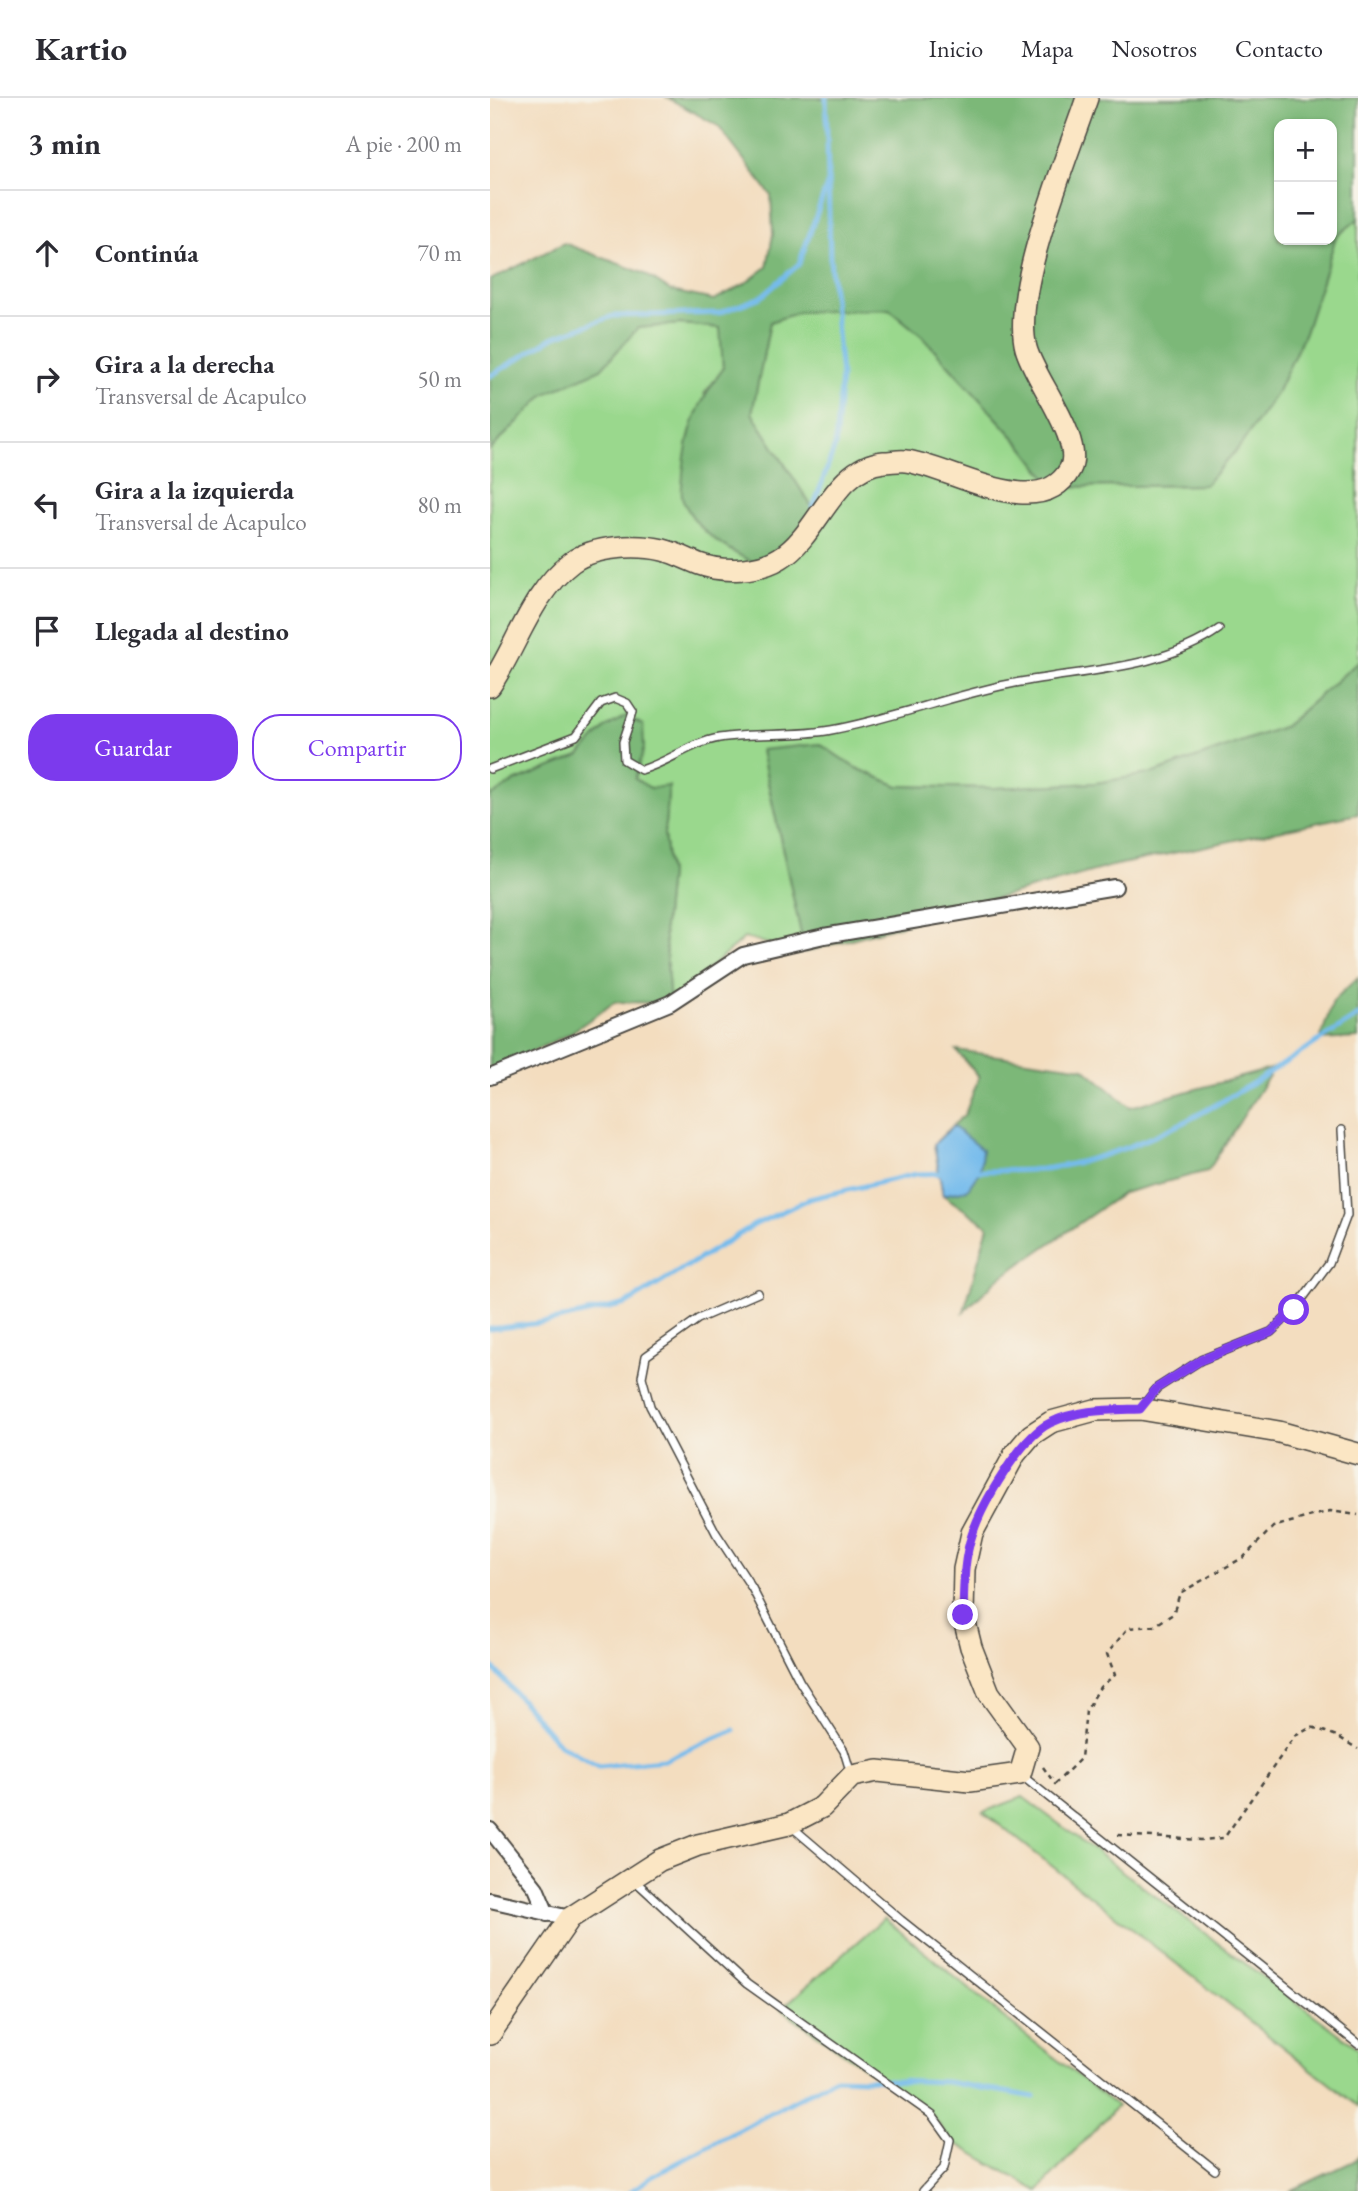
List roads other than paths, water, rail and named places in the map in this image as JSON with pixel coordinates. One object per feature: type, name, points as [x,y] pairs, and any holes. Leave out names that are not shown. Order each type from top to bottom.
[{"type":"street","points":[[490,686],[526,618],[572,562],[593,552],[620,548],[663,550],[703,566],[757,567],[782,558],[844,485],[860,472],[880,463],[906,461],[987,486],[1017,492],[1051,488],[1066,476],[1073,464],[1074,449],[1036,373],[1026,348],[1021,320],[1025,290],[1087,98]]},
{"type":"street","points":[[490,1077],[670,1003],[743,955],[824,936],[1115,887]]},
{"type":"street","points":[[490,2034],[570,1918],[660,1860],[698,1845],[789,1824],[822,1807],[852,1776],[878,1771],[970,1781],[1020,1774],[1028,1747],[989,1693],[971,1647],[963,1615],[964,1569],[972,1534],[1015,1454],[1031,1435],[1051,1422],[1095,1410],[1140,1409],[1279,1432],[1358,1454]]},
{"type":"street","points":[[490,1830],[536,1888],[547,1914]]},
{"type":"street","points":[[490,1900],[570,1918]]},
{"type":"lane","points":[[490,769],[576,736],[601,703],[615,698],[627,703],[633,712],[623,742],[624,760],[641,770],[664,764],[690,747],[719,738],[830,730],[1009,684],[1140,661],[1201,642],[1219,629]]},
{"type":"lane","points":[[1140,1409],[1157,1388],[1201,1360],[1271,1332],[1294,1310],[1329,1263],[1347,1215],[1342,1130]]},
{"type":"lane","points":[[758,1293],[698,1319],[646,1356],[642,1377],[650,1406],[716,1533],[752,1588],[800,1682],[844,1751],[852,1776]]},
{"type":"lane","points":[[1020,1774],[1358,2044]]},
{"type":"lane","points":[[789,1824],[901,1920],[1215,2171]]},
{"type":"lane","points":[[632,1879],[747,1984],[932,2115],[950,2140],[944,2168],[923,2191]]},
{"type":"water","points":[[953,1126],[982,1150],[980,1171],[967,1190],[943,1195],[934,1144]]},
{"type":"waterway","points":[[813,508],[835,446],[841,376],[830,258],[826,98]]},
{"type":"waterway","points":[[490,376],[554,337],[613,316],[719,313],[761,297],[799,264],[828,182]]},
{"type":"waterway","points":[[975,1171],[1050,1168],[1092,1159],[1133,1145],[1211,1108],[1358,1016]]},
{"type":"waterway","points":[[490,1329],[548,1322],[626,1304],[754,1225],[809,1199],[916,1174],[945,1173]]},
{"type":"waterway","points":[[490,1664],[560,1745],[599,1766],[664,1760],[734,1730]]},
{"type":"waterway","points":[[631,2191],[653,2176],[836,2078],[947,2082],[1034,2097]]}]
